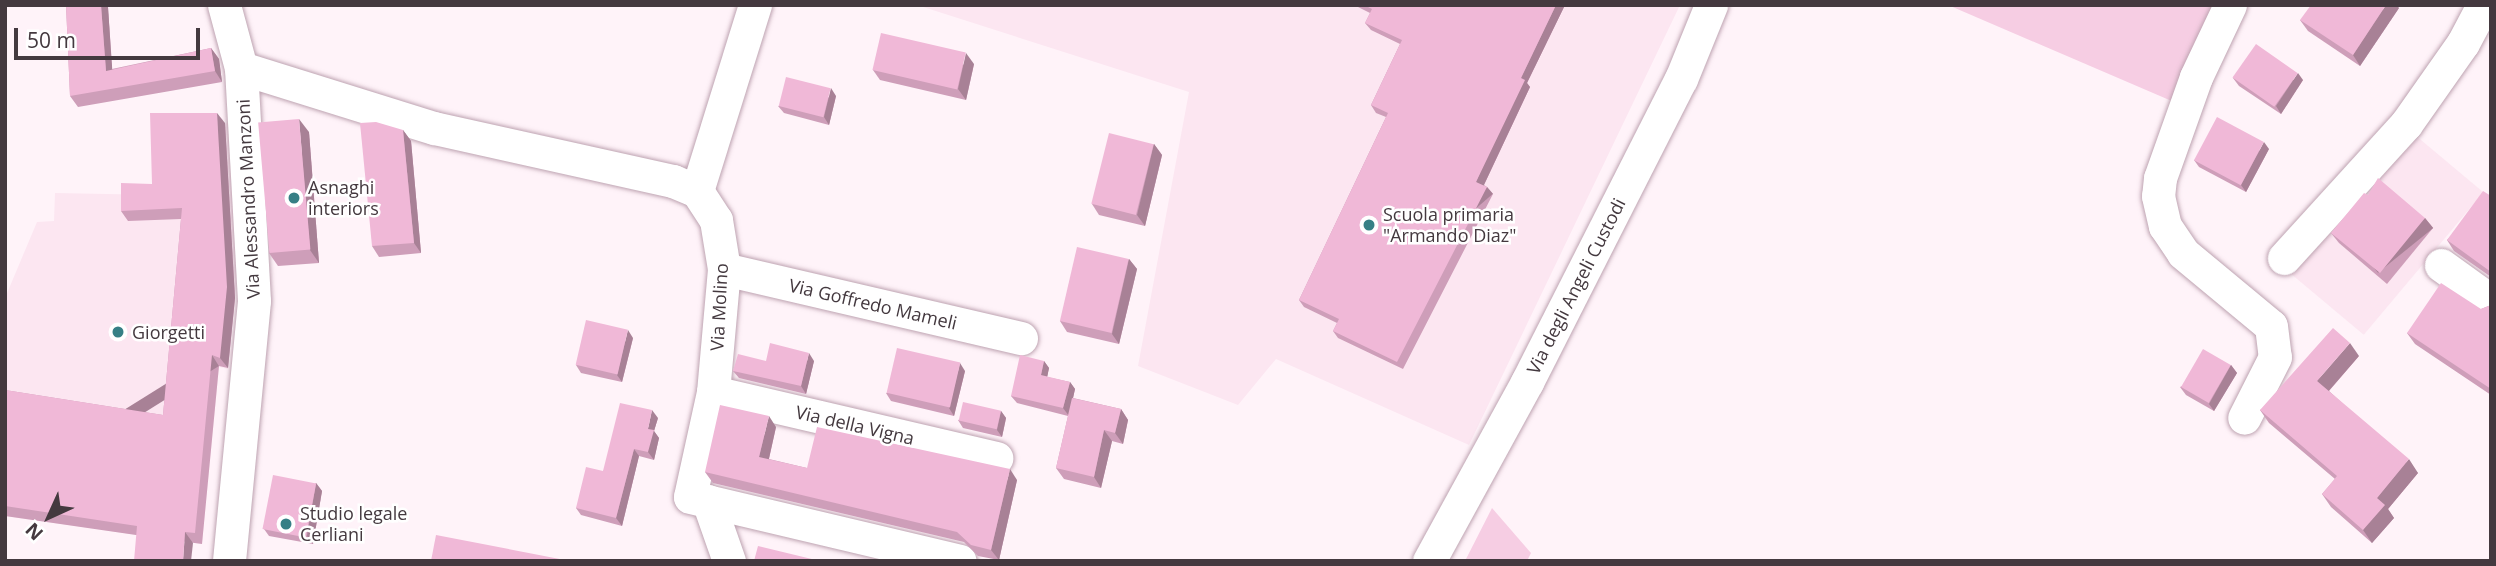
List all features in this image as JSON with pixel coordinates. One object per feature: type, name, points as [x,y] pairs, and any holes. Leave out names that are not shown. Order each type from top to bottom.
[{"type":"street","name":"Via Alessandro Manzoni","points":[[225,5],[241,68],[254,301],[229,561]]},
{"type":"street","points":[[241,68],[434,128],[673,181],[697,191],[755,5]]},
{"type":"street","name":"Via degli Angeli Custodi","points":[[1429,561],[1527,382],[1669,103],[1711,5]]},
{"type":"street","points":[[2230,5],[2196,77],[2160,178],[2158,196],[2165,226],[2183,253],[2271,326],[2275,357],[2244,418]]},
{"type":"street","points":[[2284,258],[2406,124],[2463,43],[2483,5]]},
{"type":"street","name":"Via Molino","points":[[697,191],[716,220],[724,270],[713,391],[690,497],[708,502]]},
{"type":"street","points":[[2441,265],[2491,301]]},
{"type":"street","name":"Via Goffredo Mameli","points":[[724,270],[1021,338]]},
{"type":"street","name":"Via della Vigna","points":[[713,391],[996,458]]},
{"type":"street","points":[[708,502],[729,561]]},
{"type":"street","points":[[708,502],[960,561]]},
{"type":"shaded area","name":"Scuola primaria \"Armando Diaz\"","points":[[917,5],[1680,5],[1469,445],[1276,359],[1238,405],[1138,366],[1189,92]]},
{"type":"shaded area","points":[[1948,5],[2222,5],[2174,102]]},
{"type":"shaded area","name":"Giorgetti","points":[[157,123],[238,123],[242,219],[228,369],[219,367],[202,544],[5,516],[5,298],[37,222],[54,221],[55,193],[159,195]]},
{"type":"shaded area","points":[[2409,130],[2483,192],[2364,335],[2289,272]]},
{"type":"shaded area","points":[[1492,508],[1531,553],[1527,561],[1465,561]]},
{"type":"building","points":[[66,5],[101,5],[106,71],[211,48],[215,71],[70,96]]},
{"type":"building","points":[[1364,5],[1556,5],[1521,78],[1525,80],[1476,182],[1487,187],[1397,362],[1333,331],[1339,319],[1299,300],[1388,113],[1371,105],[1402,40],[1365,23],[1372,9]]},
{"type":"building","points":[[2311,5],[2386,5],[2353,55],[2300,20]]},
{"type":"building","points":[[881,33],[966,53],[957,90],[872,70]]},
{"type":"building","points":[[2256,44],[2298,73],[2274,107],[2232,78]]},
{"type":"building","points":[[786,77],[831,88],[823,117],[779,106]]},
{"type":"building","points":[[150,113],[217,113],[227,287],[220,358],[212,355],[195,533],[185,532],[183,561],[134,561],[137,526],[5,506],[5,390],[163,415],[182,208],[121,211],[121,183],[152,184]]},
{"type":"building","points":[[2217,117],[2264,142],[2241,185],[2194,160]]},
{"type":"building","points":[[299,119],[310,250],[270,253],[258,123]]},
{"type":"building","points":[[376,122],[403,130],[414,243],[372,246],[360,123]]},
{"type":"building","points":[[1109,133],[1154,144],[1136,215],[1091,204]]},
{"type":"building","points":[[2378,178],[2425,218],[2380,273],[2331,233],[2364,193],[2368,195]]},
{"type":"building","points":[[2483,191],[2491,196],[2491,272],[2447,240]]},
{"type":"building","points":[[1077,247],[1129,259],[1112,333],[1060,321]]},
{"type":"building","points":[[2441,283],[2481,309],[2491,305],[2491,389],[2407,333]]},
{"type":"building","points":[[586,320],[628,330],[618,374],[576,365]]},
{"type":"building","points":[[2333,328],[2350,343],[2317,381],[2409,459],[2377,498],[2385,505],[2363,530],[2322,494],[2337,476],[2260,410]]},
{"type":"building","points":[[770,343],[809,353],[801,386],[733,371],[738,354],[766,361]]},
{"type":"building","points":[[897,348],[960,363],[950,407],[887,393]]},
{"type":"building","points":[[2203,349],[2231,365],[2209,403],[2181,387]]},
{"type":"building","points":[[1020,355],[1044,361],[1041,375],[1070,382],[1063,408],[1011,396]]},
{"type":"building","points":[[1072,398],[1121,409],[1115,433],[1104,430],[1094,477],[1056,468]]},
{"type":"building","points":[[963,402],[1001,411],[997,429],[959,421]]},
{"type":"building","points":[[620,403],[652,410],[648,429],[654,430],[648,452],[634,449],[616,518],[576,508],[586,467],[603,471]]},
{"type":"building","points":[[720,405],[769,416],[759,457],[807,468],[817,427],[1010,469],[991,550],[971,545],[957,532],[705,472]]},
{"type":"building","points":[[273,475],[316,483],[306,537],[263,529]]},
{"type":"building","points":[[436,535],[570,561],[431,561]]},
{"type":"building","points":[[758,546],[820,561],[754,561]]},
{"type":"place","name":"Asnaghi interiors","points":[[294,198]]},
{"type":"place","name":"Scuola primaria \"Armando Diaz\"","points":[[1369,225]]},
{"type":"place","name":"Giorgetti","points":[[118,332]]},
{"type":"place","name":"Studio legale Cerliani","points":[[286,524]]}]
